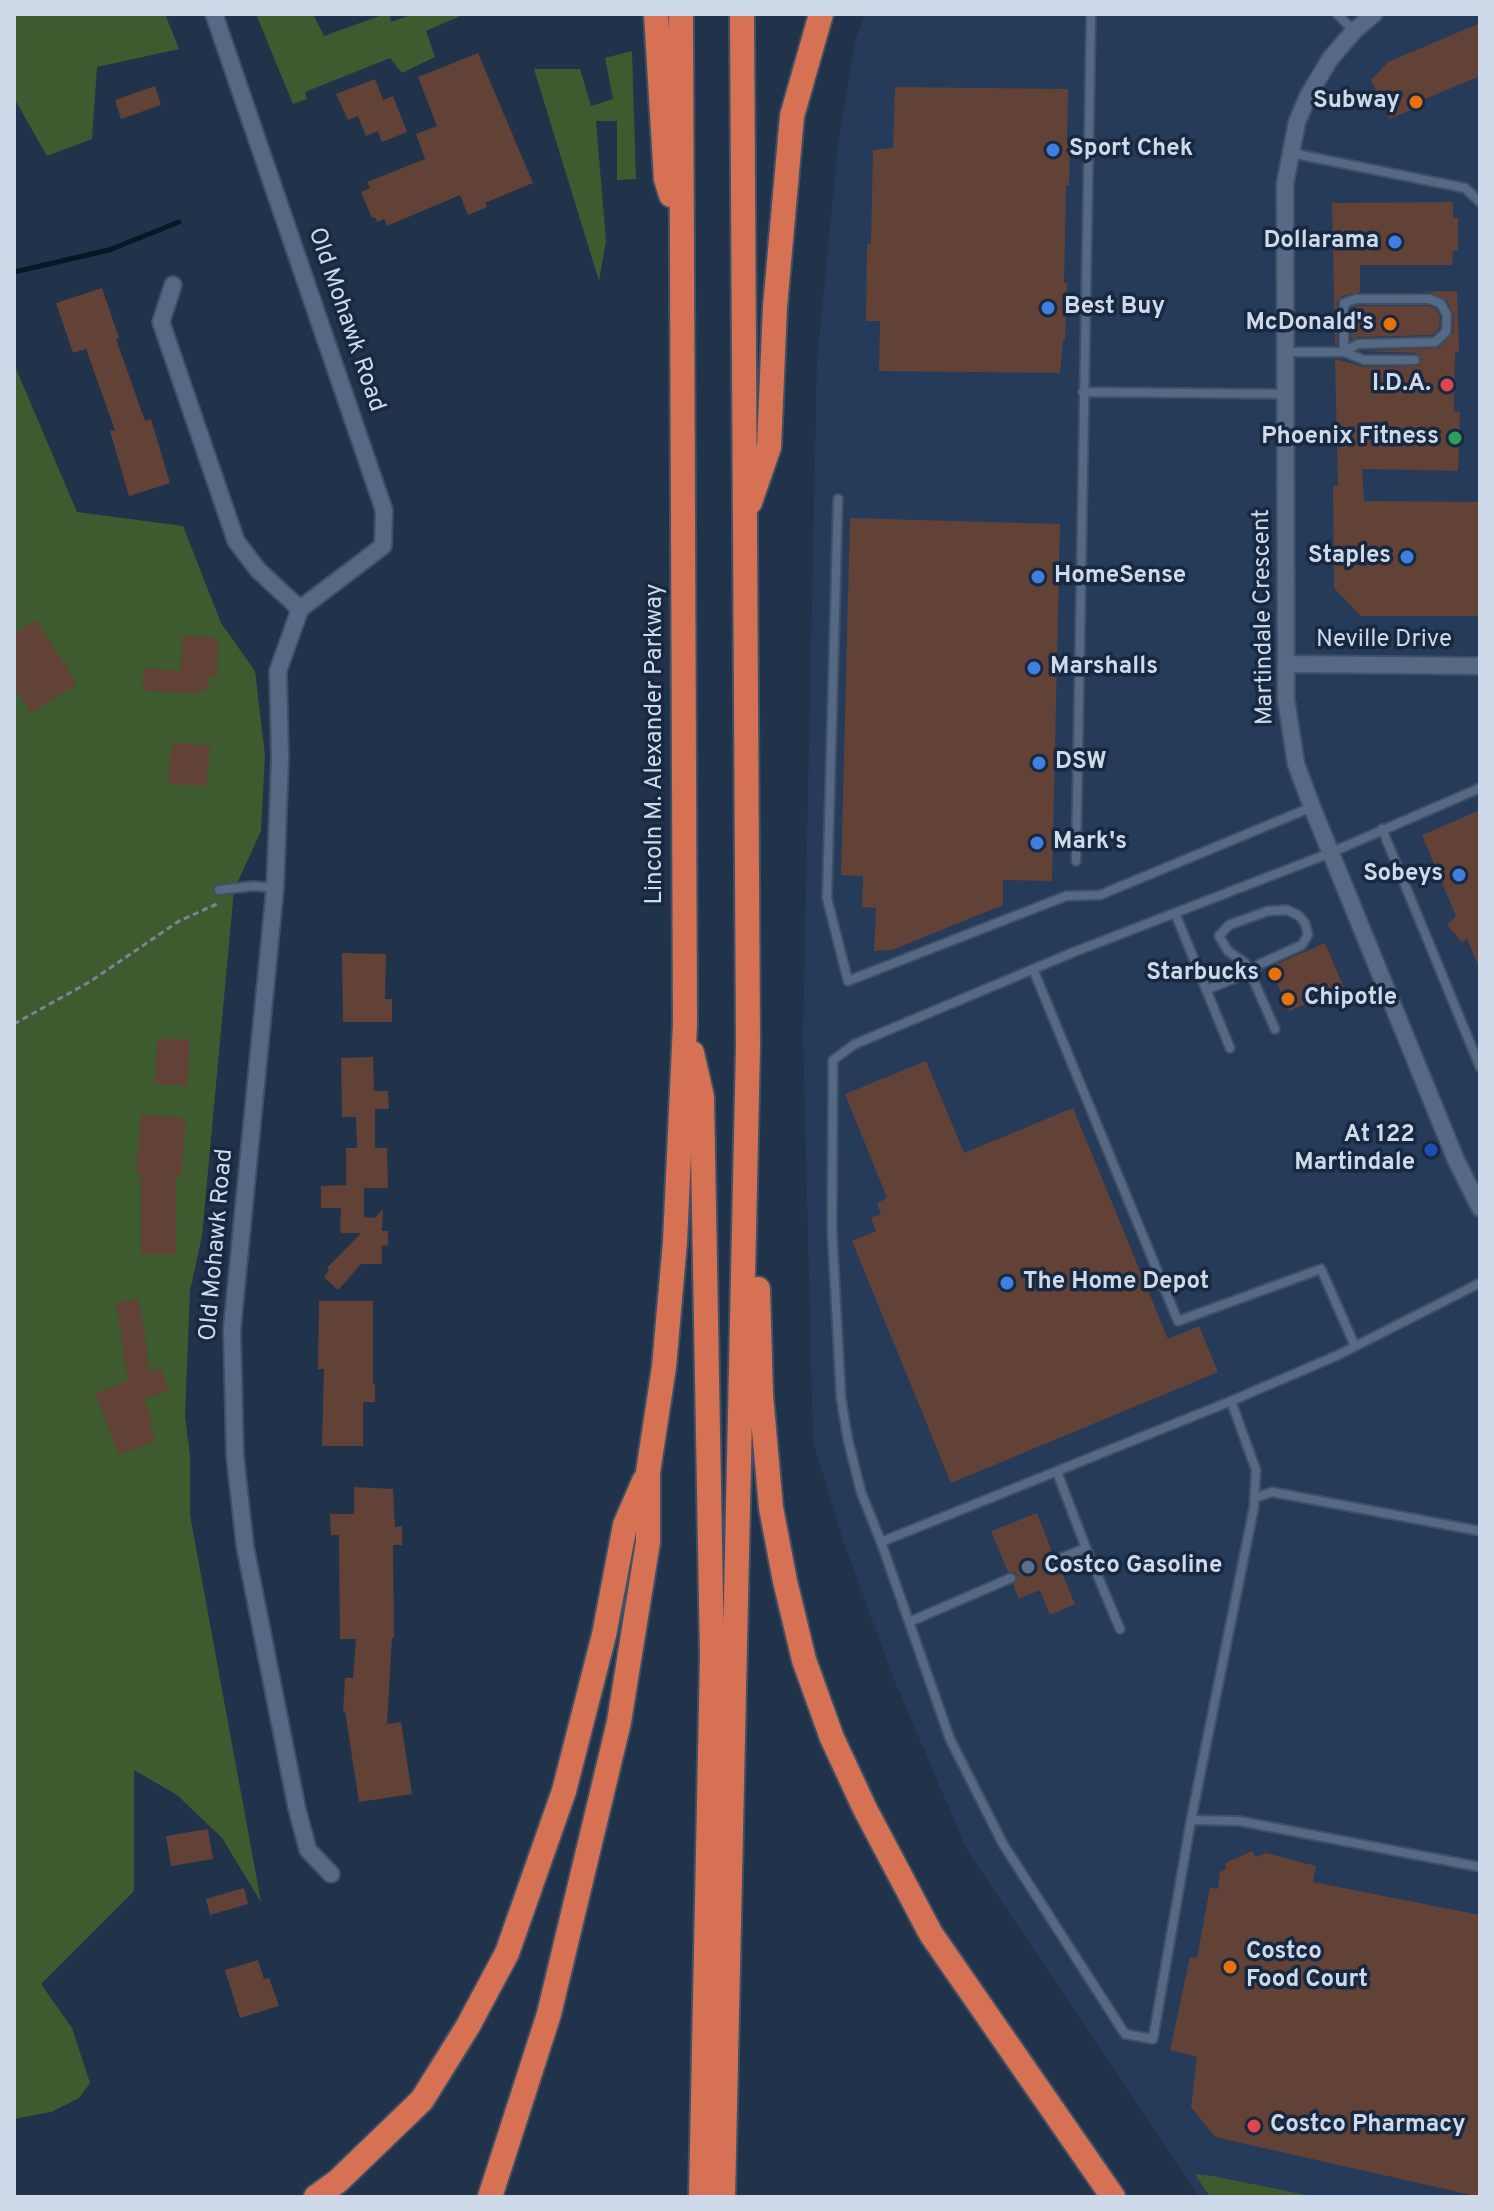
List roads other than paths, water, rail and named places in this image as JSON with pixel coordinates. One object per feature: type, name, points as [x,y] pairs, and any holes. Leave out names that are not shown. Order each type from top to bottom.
[{"type":"highway","points":[[656,14],[666,179],[681,228]]},
{"type":"highway","name":"Lincoln M. Alexander Parkway","points":[[648,1472],[664,1367],[675,1242],[685,1024],[681,14]]},
{"type":"highway","points":[[723,2197],[748,1046],[742,14]]},
{"type":"highway","points":[[745,516],[769,447],[775,307],[792,116],[821,14]]},
{"type":"highway","points":[[685,1024],[702,1097],[712,1641],[701,2197]]},
{"type":"highway","points":[[748,1046],[761,1395],[771,1508],[804,1660],[832,1738],[865,1809],[931,1934],[1113,2197]]},
{"type":"highway","points":[[316,2197],[338,2181],[422,2100],[468,2026],[507,1953],[564,1791],[604,1635],[625,1525],[648,1472]]},
{"type":"highway","points":[[490,2197],[549,2014],[619,1722],[648,1542],[648,1472]]},
{"type":"street","name":"Old Mohawk Road","points":[[214,14],[384,510],[383,546],[300,609],[278,671],[280,758],[275,888],[232,1329],[235,1456],[245,1546],[297,1809],[308,1850],[331,1874]]},
{"type":"street","name":"Martindale Crescent","points":[[1374,14],[1354,31],[1330,59],[1308,96],[1297,122],[1285,184],[1286,699],[1294,752],[1312,807],[1456,1160],[1480,1208]]},
{"type":"street","points":[[173,285],[161,322],[236,541],[258,570],[300,609]]},
{"type":"street","name":"Neville Drive","points":[[1287,664],[1480,666]]},
{"type":"lane","points":[[1076,861],[1091,14]]},
{"type":"lane","points":[[1337,14],[1354,31]]},
{"type":"lane","points":[[1290,153],[1465,188],[1480,202]]},
{"type":"lane","points":[[1356,299],[1430,299],[1441,304],[1447,315],[1446,332],[1435,342],[1358,344],[1344,352],[1344,303],[1356,299]]},
{"type":"lane","points":[[1286,352],[1344,352],[1364,360],[1415,360]]},
{"type":"lane","points":[[1083,392],[1286,394]]},
{"type":"lane","points":[[838,499],[827,898],[848,981],[1066,896],[1100,895],[1312,807]]},
{"type":"lane","points":[[1231,1401],[1256,1470],[1255,1498],[1191,1820],[1153,2039],[1125,2034],[1003,1844],[950,1739],[861,1492],[841,1398],[832,1231],[833,1060],[855,1044],[1033,969],[1330,853],[1480,788]]},
{"type":"lane","points":[[1382,829],[1480,1067]]},
{"type":"lane","points":[[219,890],[253,886],[275,888]]},
{"type":"lane","points":[[1206,990],[1250,972],[1307,941],[1305,923],[1287,910],[1279,909],[1229,925],[1219,936],[1228,951],[1239,956],[1250,972],[1275,1029]]},
{"type":"lane","points":[[1175,913],[1230,1048]]},
{"type":"lane","points":[[1033,969],[1178,1321],[1321,1269],[1355,1346]]},
{"type":"lane","points":[[881,1542],[1231,1401],[1355,1346],[1480,1283]]},
{"type":"lane","points":[[1057,1472],[1120,1629]]},
{"type":"lane","points":[[1255,1498],[1272,1492],[1480,1531]]},
{"type":"lane","points":[[1056,1560],[1086,1548]]},
{"type":"lane","points":[[909,1622],[1011,1578]]},
{"type":"lane","points":[[1191,1820],[1239,1821],[1480,1867]]},
{"type":"waterway","points":[[14,272],[109,250],[179,222]]},
{"type":"place","name":"Subway","points":[[1416,102]]},
{"type":"place","name":"Sport Chek","points":[[1053,150]]},
{"type":"place","name":"Dollarama","points":[[1395,242]]},
{"type":"place","name":"Best Buy","points":[[1048,308]]},
{"type":"place","name":"McDonald's","points":[[1390,324]]},
{"type":"place","name":"I.D.A.","points":[[1447,385]]},
{"type":"place","name":"Phoenix Fitness","points":[[1455,438]]},
{"type":"place","name":"Staples","points":[[1407,557]]},
{"type":"place","name":"HomeSense","points":[[1038,577]]},
{"type":"place","name":"Marshalls","points":[[1034,668]]},
{"type":"place","name":"DSW","points":[[1039,763]]},
{"type":"place","name":"Mark's","points":[[1037,843]]},
{"type":"place","name":"Sobeys","points":[[1459,875]]},
{"type":"place","name":"Starbucks","points":[[1275,974]]},
{"type":"place","name":"Chipotle","points":[[1288,999]]},
{"type":"place","name":"At 122 Martindale","points":[[1431,1150]]},
{"type":"place","name":"The Home Depot","points":[[1007,1283]]},
{"type":"place","name":"Costco Gasoline","points":[[1028,1567]]},
{"type":"place","name":"Costco Food Court","points":[[1230,1967]]},
{"type":"place","name":"Costco Pharmacy","points":[[1254,2126]]}]
